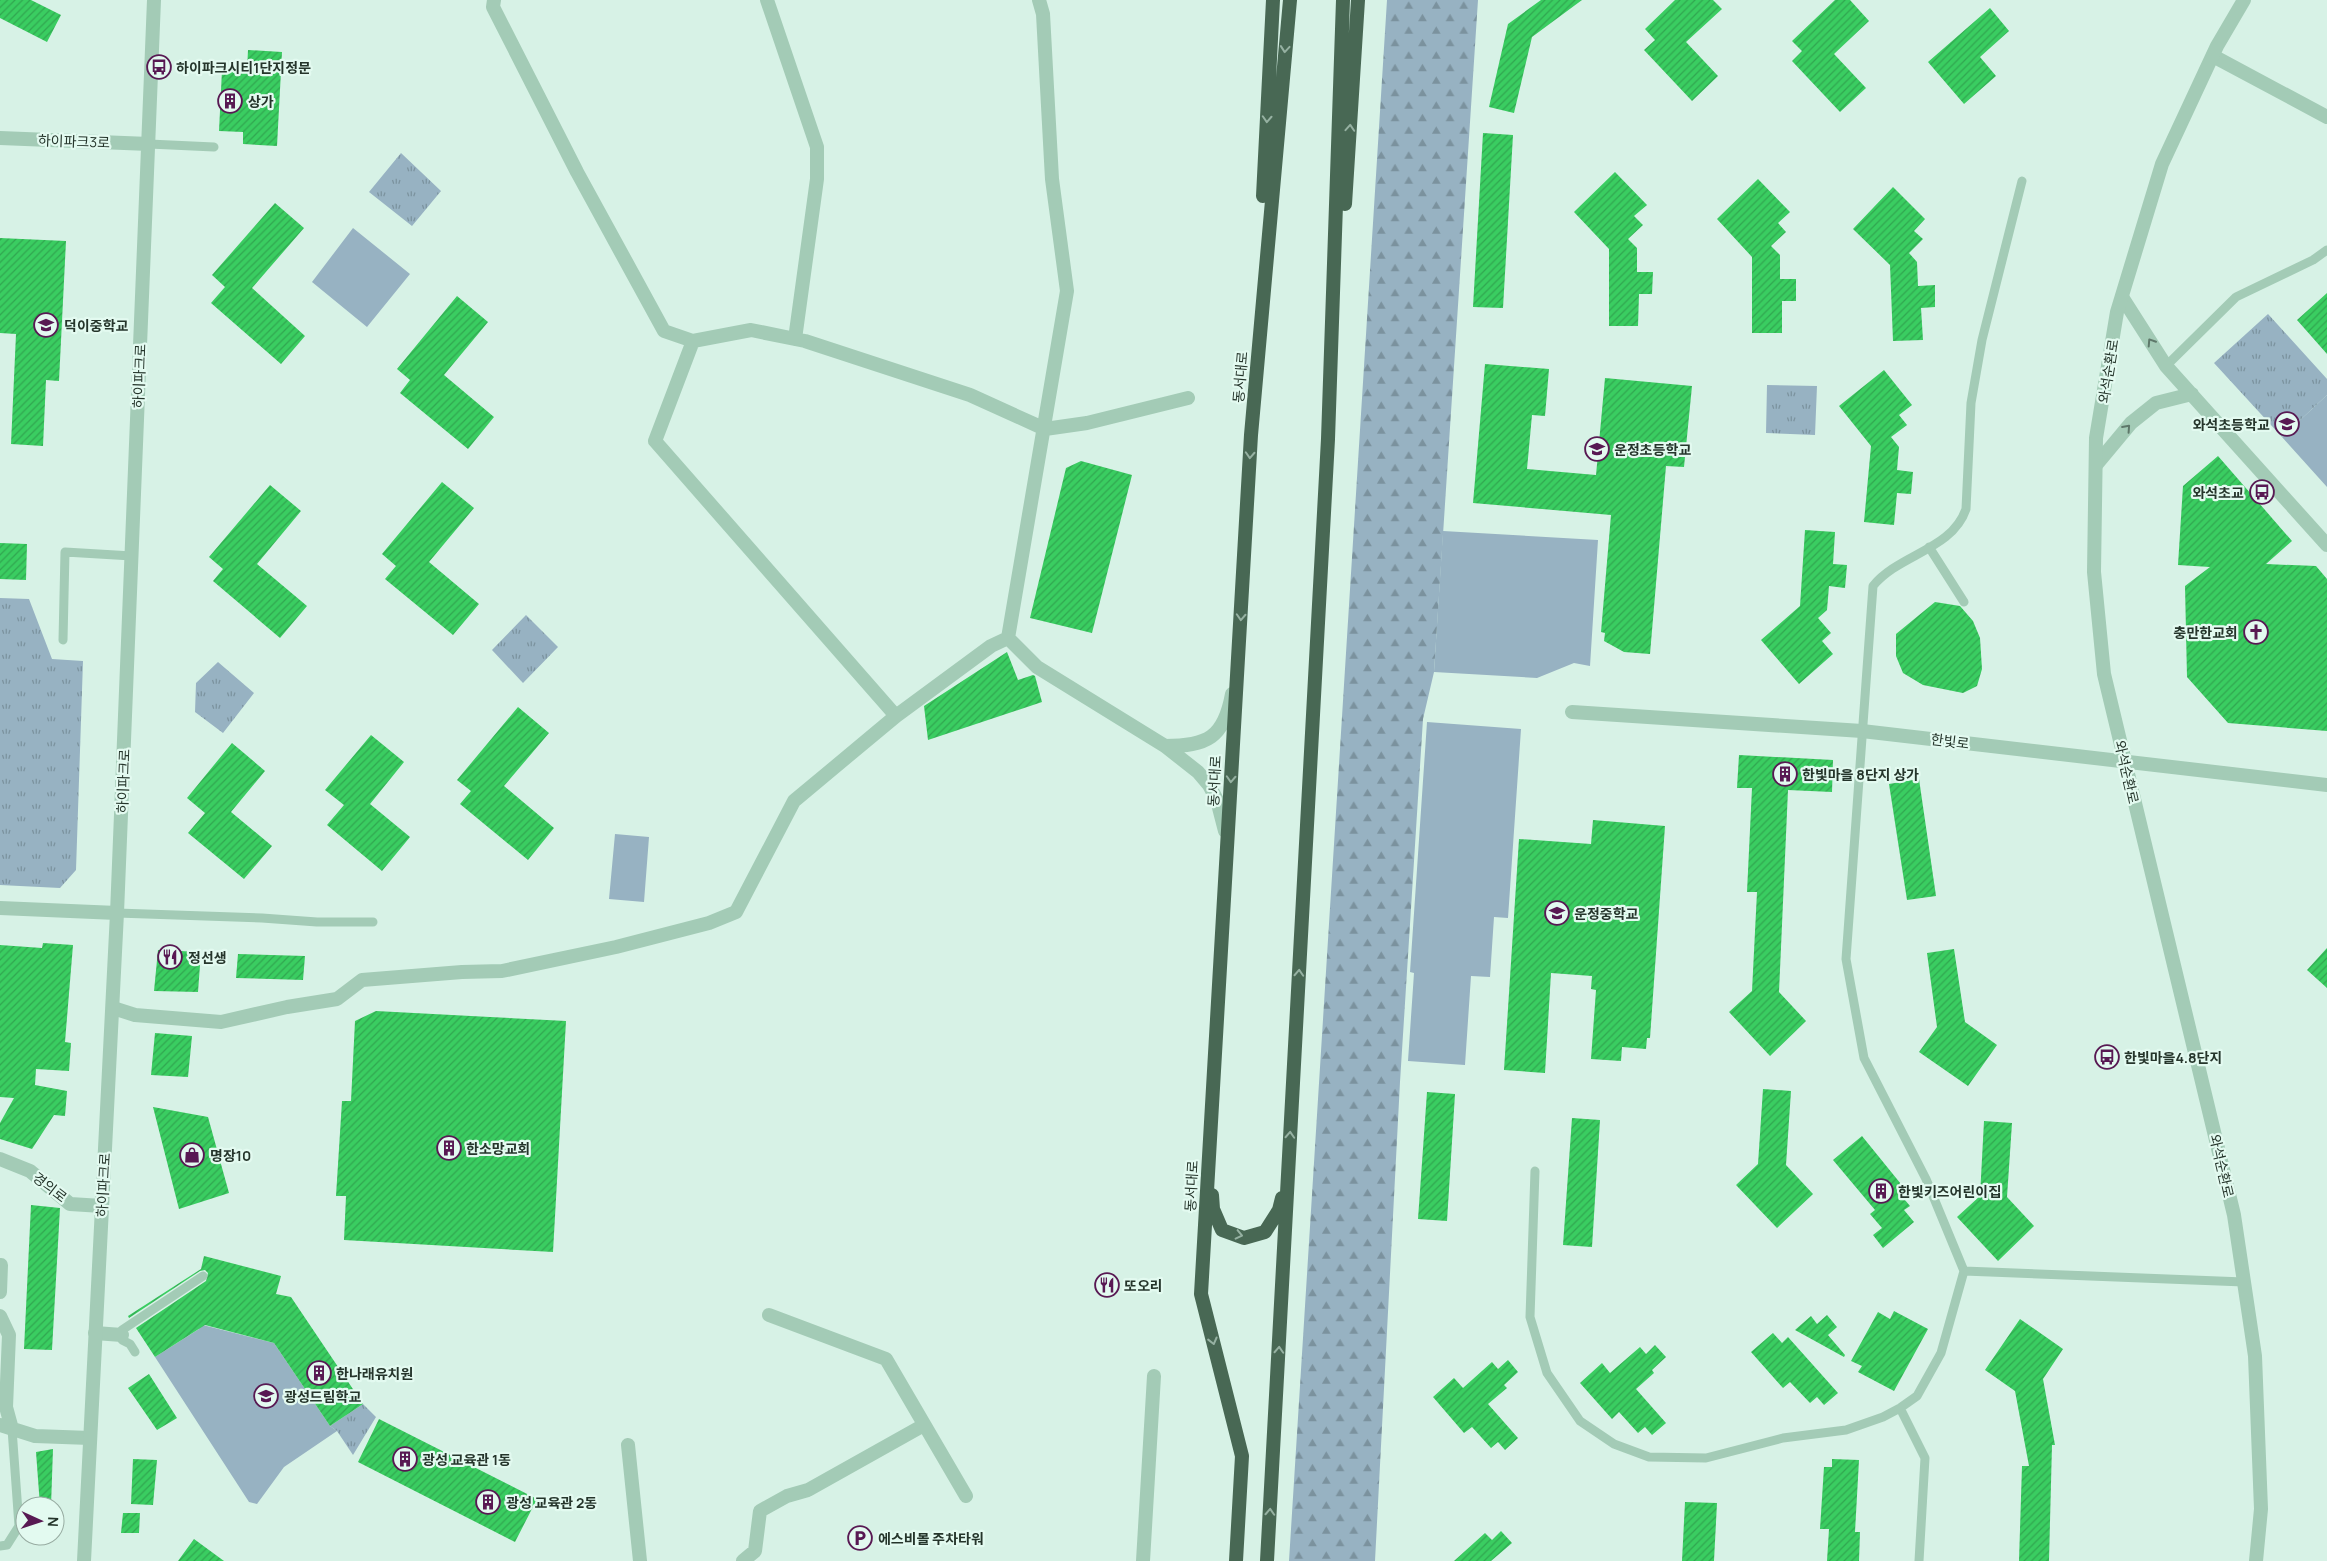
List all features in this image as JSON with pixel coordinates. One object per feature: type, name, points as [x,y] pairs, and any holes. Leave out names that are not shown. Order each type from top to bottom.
[{"type":"highway","points":[[1251,435],[1273,0]]},
{"type":"highway","name":"동서대로","points":[[1236,1561],[1242,1456],[1201,1294],[1251,435],[1290,0]]},
{"type":"highway","points":[[1328,439],[1343,0]]},
{"type":"highway","points":[[1267,1561],[1328,439],[1358,0]]},
{"type":"highway","points":[[1209,1149],[1213,1209],[1222,1230],[1244,1238],[1265,1232],[1279,1210],[1289,1156]]},
{"type":"street","name":"하이파크로","points":[[84,1561],[113,1008],[154,0]]},
{"type":"street","points":[[494,0],[493,7],[573,164],[664,331],[693,341],[751,330],[795,339],[970,395],[1044,429],[1087,424],[1188,398]]},
{"type":"street","points":[[767,0],[817,147],[817,179],[795,339]]},
{"type":"street","points":[[1008,638],[1067,291],[1052,180],[1043,14],[1039,0]]},
{"type":"street","name":"와석순환로","points":[[2244,0],[2213,56],[2162,164],[2118,312],[2096,438],[2094,572],[2104,674],[2234,1215],[2255,1356],[2261,1509],[2256,1561]]},
{"type":"street","points":[[2213,56],[2327,117]]},
{"type":"street","name":"하이파크3로","points":[[0,138],[149,144]]},
{"type":"street","points":[[2122,298],[2166,366],[2327,545]]},
{"type":"street","points":[[693,341],[655,441],[896,716]]},
{"type":"street","points":[[2096,465],[2131,423],[2156,403],[2192,394]]},
{"type":"street","points":[[113,1008],[134,1015],[221,1022],[287,1007],[337,999],[362,980],[462,972],[502,971],[616,947],[709,923],[736,912],[794,801],[896,716],[991,646],[1008,638]]},
{"type":"street","points":[[1008,638],[1037,667],[1166,746],[1198,772],[1210,786],[1222,814],[1227,845]]},
{"type":"street","points":[[1166,746],[1191,746],[1209,740],[1220,727],[1230,708],[1238,666]]},
{"type":"street","name":"한빛로","points":[[1572,712],[1862,730],[2327,785]]},
{"type":"street","points":[[0,908],[117,913]]},
{"type":"street","name":"경의로","points":[[0,1159],[30,1171],[70,1204],[102,1206]]},
{"type":"street","points":[[0,1292],[1,1265]]},
{"type":"street","points":[[769,1314],[886,1359],[966,1496]]},
{"type":"street","points":[[0,1316],[10,1335],[6,1427],[35,1436],[90,1438]]},
{"type":"street","points":[[95,1333],[122,1335]]},
{"type":"street","points":[[1143,1561],[1154,1376]]},
{"type":"street","points":[[743,1561],[755,1551],[760,1511],[787,1496],[808,1490],[924,1424]]},
{"type":"street","points":[[628,1445],[640,1561]]},
{"type":"lane","points":[[149,144],[214,147]]},
{"type":"lane","points":[[1535,1171],[1530,1317],[1547,1373],[1580,1420],[1614,1444],[1648,1457],[1706,1458],[1783,1438],[1846,1430],[1900,1408],[1917,1396],[1942,1353],[1964,1271],[1930,1187],[1864,1058],[1846,959],[1873,586],[1886,573],[1954,531],[1963,519],[1966,509],[1972,394],[1982,340],[2022,181]]},
{"type":"lane","points":[[2166,366],[2236,297],[2313,260],[2327,250]]},
{"type":"lane","points":[[1929,547],[1964,602]]},
{"type":"lane","points":[[63,640],[65,552],[132,556]]},
{"type":"lane","points":[[117,913],[262,918],[317,922],[373,922]]},
{"type":"lane","points":[[1964,1271],[2244,1282]]},
{"type":"lane","points":[[134,1352],[130,1344],[122,1340],[122,1330],[203,1276]]},
{"type":"lane","points":[[1900,1408],[1925,1458],[1919,1561]]},
{"type":"lane","points":[[0,1546],[7,1545],[19,1526],[6,1427]]},
{"type":"green space","points":[[1387,0],[1478,0],[1434,672],[1423,719],[1400,1082],[1375,1561],[1289,1561]]},
{"type":"green space","points":[[401,153],[441,191],[412,226],[369,192]]},
{"type":"green space","points":[[353,228],[410,274],[367,327],[312,282]]},
{"type":"green space","points":[[2268,314],[2327,379],[2327,395],[2282,437],[2214,363]]},
{"type":"green space","points":[[1767,385],[1817,386],[1815,435],[1766,433]]},
{"type":"green space","points":[[2327,395],[2327,487],[2282,437]]},
{"type":"green space","points":[[1443,531],[1598,540],[1590,666],[1574,663],[1537,678],[1434,672]]},
{"type":"green space","points":[[0,598],[29,599],[52,659],[83,661],[76,870],[60,888],[0,885]]},
{"type":"green space","points":[[526,615],[558,647],[523,683],[492,650]]},
{"type":"green space","points":[[218,662],[254,693],[223,733],[195,712],[196,683]]},
{"type":"green space","points":[[1427,722],[1521,729],[1508,918],[1494,917],[1490,977],[1471,976],[1465,1065],[1408,1061],[1414,973],[1410,972]]},
{"type":"green space","points":[[615,834],[649,837],[644,902],[609,899]]},
{"type":"green space","points":[[195,1323],[274,1343],[330,1426],[337,1431],[284,1467],[257,1504],[249,1502],[155,1357],[199,1329]]},
{"type":"green space","points":[[363,1404],[376,1417],[353,1455],[337,1431],[330,1426]]},
{"type":"building","points":[[0,0],[31,0],[61,15],[47,42],[0,18]]},
{"type":"building","points":[[1541,0],[1582,0],[1532,37],[1514,113],[1489,107],[1508,24]]},
{"type":"building","points":[[1675,0],[1713,0],[1722,9],[1686,42],[1718,76],[1692,101],[1644,50],[1655,40],[1645,29]]},
{"type":"building","points":[[1835,0],[1850,0],[1869,21],[1834,54],[1866,88],[1840,112],[1792,61],[1802,51],[1792,41]]},
{"type":"building","points":[[1990,8],[2009,31],[1980,57],[1996,76],[1964,104],[1928,62]]},
{"type":"building","points":[[248,50],[282,52],[277,146],[243,144],[243,132],[219,131],[222,70],[247,71]]},
{"type":"building","points":[[1483,133],[1513,135],[1503,308],[1473,307]]},
{"type":"building","points":[[1615,172],[1647,205],[1634,216],[1643,225],[1628,239],[1637,248],[1637,272],[1653,272],[1652,294],[1639,294],[1638,326],[1609,326],[1609,249],[1574,212]]},
{"type":"building","points":[[1758,179],[1790,212],[1778,223],[1786,232],[1771,246],[1780,255],[1780,279],[1796,279],[1796,301],[1782,301],[1782,333],[1752,333],[1752,257],[1717,219]]},
{"type":"building","points":[[1893,187],[1925,219],[1914,231],[1923,239],[1909,253],[1917,262],[1918,286],[1935,285],[1935,307],[1921,308],[1923,340],[1893,341],[1890,265],[1853,229]]},
{"type":"building","points":[[275,203],[304,228],[252,288],[305,336],[281,364],[211,303],[225,287],[212,275]]},
{"type":"building","points":[[0,238],[66,241],[59,381],[46,380],[43,446],[11,444],[16,334],[0,333]]},
{"type":"building","points":[[2327,293],[2327,354],[2297,320]]},
{"type":"building","points":[[457,296],[488,322],[444,375],[494,417],[468,449],[400,393],[410,380],[397,369]]},
{"type":"building","points":[[1485,364],[1549,369],[1545,416],[1532,415],[1527,469],[1596,475],[1605,378],[1692,386],[1684,467],[1666,466],[1650,654],[1624,652],[1604,641],[1605,633],[1601,632],[1611,515],[1473,503]]},
{"type":"building","points":[[1884,370],[1912,405],[1899,415],[1907,425],[1891,437],[1899,447],[1897,470],[1913,472],[1911,494],[1897,493],[1894,525],[1864,522],[1871,446],[1839,406]]},
{"type":"building","name":"충만한교회","points":[[2218,456],[2292,541],[2266,564],[2316,566],[2327,579],[2327,731],[2228,723],[2187,677],[2185,586],[2210,567],[2178,565],[2183,486]]},
{"type":"building","points":[[1081,461],[1132,475],[1092,633],[1030,618],[1066,468]]},
{"type":"building","points":[[442,482],[474,508],[429,562],[479,604],[453,635],[385,579],[396,566],[382,554]]},
{"type":"building","points":[[270,485],[301,511],[257,564],[307,606],[280,638],[213,581],[223,569],[209,557]]},
{"type":"building","points":[[1805,530],[1835,532],[1833,564],[1847,565],[1845,588],[1829,586],[1827,610],[1818,618],[1831,633],[1822,641],[1833,654],[1799,684],[1761,640],[1800,606]]},
{"type":"building","points":[[0,543],[27,544],[26,580],[0,579]]},
{"type":"building","points":[[1935,602],[1960,606],[1973,621],[1980,638],[1982,669],[1977,686],[1963,693],[1923,685],[1903,673],[1896,656],[1896,634]]},
{"type":"building","points":[[1007,652],[1018,680],[1035,676],[1042,702],[928,740],[924,706]]},
{"type":"building","points":[[518,707],[549,733],[504,786],[554,828],[528,860],[460,804],[471,791],[457,780]]},
{"type":"building","points":[[371,735],[404,762],[370,804],[410,837],[382,871],[327,825],[344,805],[325,790]]},
{"type":"building","points":[[232,743],[265,771],[231,812],[272,846],[244,879],[188,833],[205,813],[187,798]]},
{"type":"building","points":[[1739,755],[1833,760],[1832,792],[1788,790],[1779,992],[1806,1021],[1770,1056],[1729,1012],[1752,991],[1757,892],[1747,892],[1752,788],[1737,788]]},
{"type":"building","points":[[1919,779],[1936,896],[1907,900],[1889,784]]},
{"type":"building","points":[[1593,820],[1665,826],[1650,1038],[1647,1038],[1646,1049],[1622,1047],[1621,1061],[1591,1059],[1596,990],[1591,989],[1592,976],[1551,973],[1545,1073],[1504,1070],[1519,839],[1591,844]]},
{"type":"building","points":[[43,943],[73,945],[65,1042],[71,1043],[69,1071],[36,1069],[35,1085],[67,1091],[65,1116],[54,1115],[32,1149],[0,1139],[0,1123],[14,1098],[0,1097],[0,945],[42,948]]},
{"type":"building","points":[[2327,948],[2327,988],[2307,970]]},
{"type":"building","points":[[1954,949],[1965,1022],[1997,1045],[1968,1086],[1919,1052],[1937,1027],[1927,953]]},
{"type":"building","points":[[158,950],[201,952],[198,992],[154,991]]},
{"type":"building","points":[[238,954],[305,956],[303,980],[236,978]]},
{"type":"building","name":"한소망교회","points":[[376,1011],[566,1021],[553,1252],[344,1240],[346,1196],[336,1196],[342,1101],[351,1101],[355,1021]]},
{"type":"building","points":[[155,1033],[192,1036],[188,1077],[151,1075]]},
{"type":"building","points":[[1763,1089],[1791,1091],[1786,1165],[1813,1194],[1777,1228],[1736,1185],[1758,1164]]},
{"type":"building","points":[[1427,1092],[1455,1094],[1447,1221],[1418,1219]]},
{"type":"building","name":"명장10","points":[[153,1107],[208,1117],[229,1193],[179,1209]]},
{"type":"building","points":[[1572,1118],[1600,1120],[1592,1247],[1563,1245]]},
{"type":"building","points":[[1984,1121],[2012,1123],[2007,1197],[2034,1226],[1998,1261],[1957,1217],[1980,1196]]},
{"type":"building","name":"한빛키즈어린이집","points":[[1862,1136],[1905,1189],[1900,1194],[1910,1206],[1904,1210],[1914,1222],[1883,1248],[1873,1235],[1882,1228],[1870,1214],[1875,1210],[1833,1160]]},
{"type":"building","points":[[31,1205],[60,1208],[52,1350],[24,1349]]},
{"type":"building","points":[[204,1256],[281,1276],[276,1294],[291,1297],[363,1404],[330,1426],[274,1343],[205,1325],[155,1357],[136,1328],[206,1281],[208,1273],[205,1270],[200,1271],[129,1318],[128,1316],[201,1269]]},
{"type":"building","points":[[1894,1311],[1928,1329],[1894,1391],[1858,1372],[1862,1366],[1851,1361],[1878,1312],[1890,1319]]},
{"type":"building","points":[[1827,1315],[1837,1327],[1828,1335],[1845,1355],[1844,1357],[1795,1330],[1811,1316],[1817,1324]]},
{"type":"building","points":[[2020,1319],[2063,1349],[2043,1379],[2055,1445],[2052,1445],[2049,1561],[2019,1561],[2022,1466],[2029,1466],[2015,1391],[1985,1370]]},
{"type":"building","points":[[1773,1333],[1782,1343],[1788,1337],[1838,1393],[1824,1405],[1817,1397],[1810,1403],[1790,1382],[1783,1388],[1751,1352]]},
{"type":"building","points":[[1655,1345],[1666,1357],[1652,1370],[1654,1373],[1636,1389],[1666,1423],[1652,1435],[1645,1427],[1638,1433],[1619,1412],[1612,1419],[1580,1383],[1602,1363],[1610,1373],[1640,1347],[1646,1354]]},
{"type":"building","points":[[1508,1360],[1518,1372],[1504,1385],[1507,1388],[1488,1404],[1518,1438],[1505,1450],[1498,1442],[1491,1448],[1472,1427],[1464,1433],[1433,1397],[1454,1378],[1463,1388],[1492,1362],[1498,1369]]},
{"type":"building","points":[[149,1374],[177,1418],[157,1430],[128,1388]]},
{"type":"building","points":[[379,1419],[537,1499],[515,1542],[358,1462]]},
{"type":"building","points":[[53,1449],[51,1496],[39,1496],[36,1452]]},
{"type":"building","points":[[133,1459],[157,1460],[153,1505],[131,1504]]},
{"type":"building","points":[[1832,1459],[1859,1460],[1855,1532],[1860,1532],[1859,1561],[1827,1561],[1829,1529],[1820,1529],[1824,1467],[1832,1467]]},
{"type":"building","points":[[1685,1502],[1717,1503],[1714,1561],[1682,1561]]},
{"type":"building","points":[[123,1513],[140,1513],[139,1533],[121,1533]]},
{"type":"building","points":[[1501,1531],[1512,1543],[1491,1561],[1454,1561],[1485,1533],[1492,1540]]},
{"type":"building","points":[[194,1539],[224,1561],[178,1561]]},
{"type":"place","name":"하이파크시티1단지정문","points":[[159,67]]},
{"type":"place","name":"상가","points":[[230,101]]},
{"type":"place","name":"덕이중학교","points":[[46,325]]},
{"type":"place","name":"와석초등학교","points":[[2287,424]]},
{"type":"place","name":"운정초등학교","points":[[1597,449]]},
{"type":"place","name":"와석초교","points":[[2262,492]]},
{"type":"place","name":"충만한교회","points":[[2256,632]]},
{"type":"place","name":"한빛마을 8단지 상가","points":[[1785,774]]},
{"type":"place","name":"운정중학교","points":[[1557,913]]},
{"type":"place","name":"정선생","points":[[170,957]]},
{"type":"place","name":"한빛마을4.8단지","points":[[2107,1057]]},
{"type":"place","name":"한소망교회","points":[[449,1148]]},
{"type":"place","name":"명장10","points":[[192,1155]]},
{"type":"place","name":"한빛키즈어린이집","points":[[1881,1191]]},
{"type":"place","name":"또오리","points":[[1107,1285]]},
{"type":"place","name":"한나래유치원","points":[[319,1373]]},
{"type":"place","name":"광성드림학교","points":[[266,1396]]},
{"type":"place","name":"광성 교육관 1동","points":[[405,1459]]},
{"type":"place","name":"광성 교육관 2동","points":[[488,1502]]},
{"type":"place","name":"에스비몰 주차타워","points":[[860,1538]]}]
